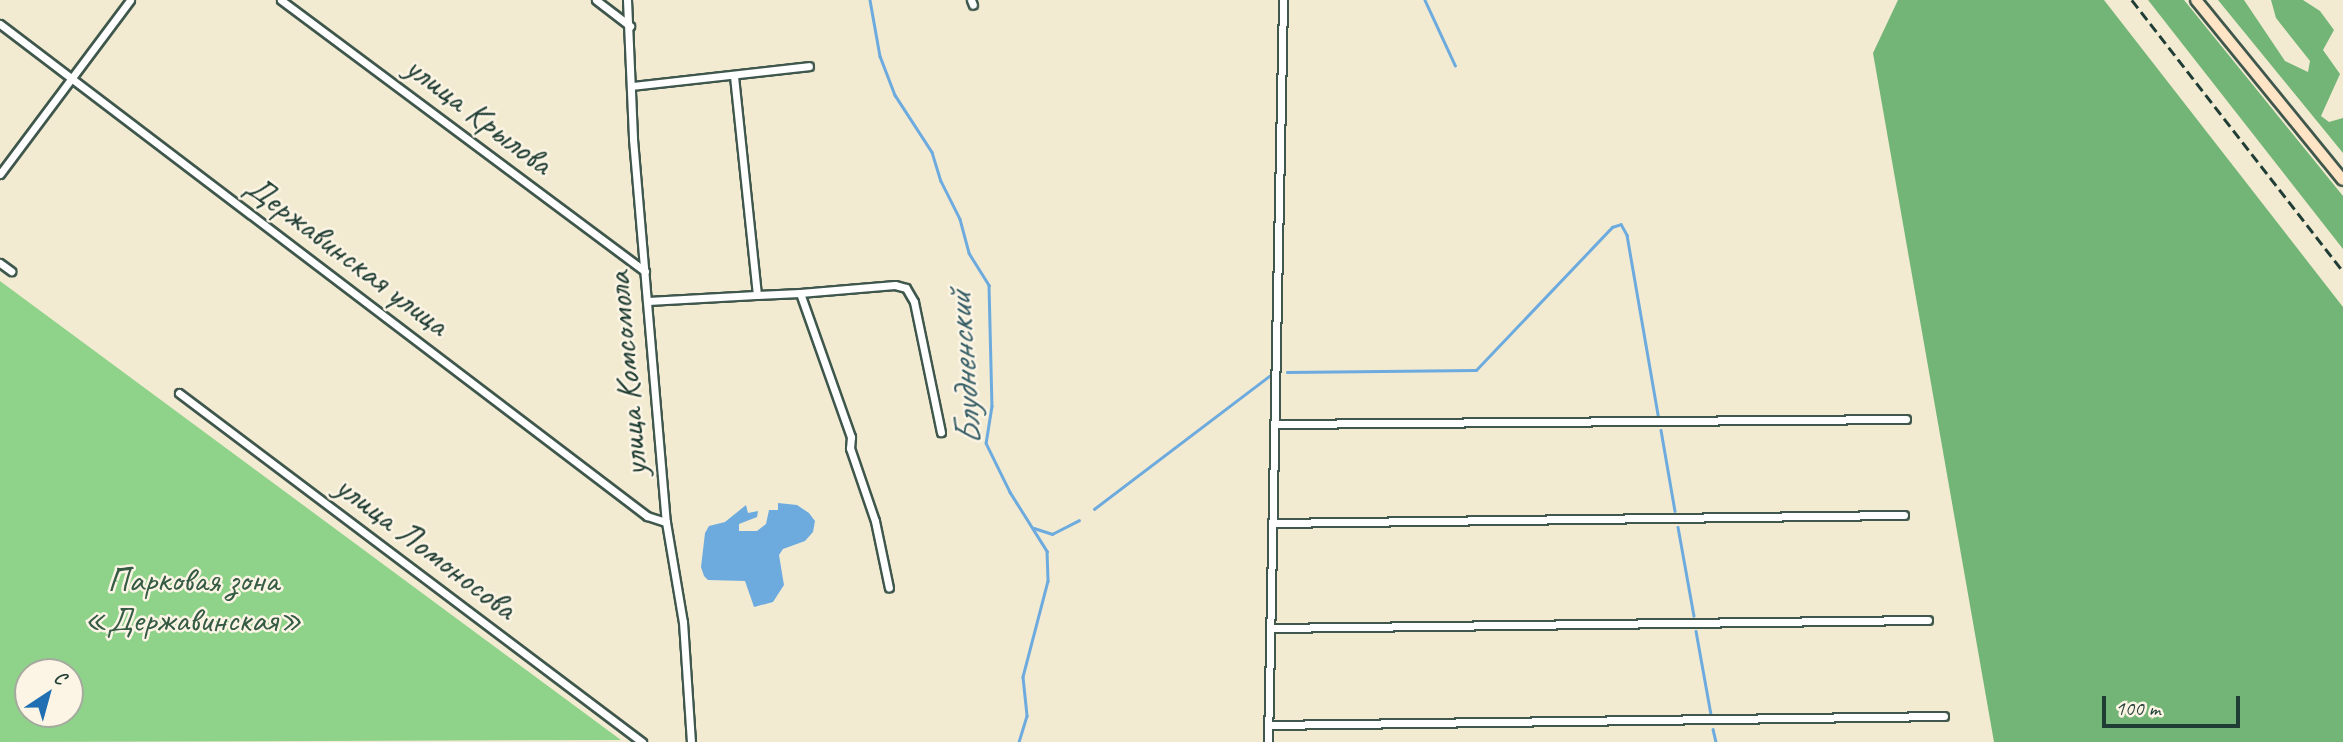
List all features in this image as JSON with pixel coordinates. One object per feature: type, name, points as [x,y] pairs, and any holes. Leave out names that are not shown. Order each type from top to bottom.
[{"type":"street","points":[[0,174],[130,0]]},
{"type":"street","name":"улица Крылова","points":[[281,0],[645,271]]},
{"type":"street","points":[[596,0],[630,26]]},
{"type":"street","name":"улица Комсомола","points":[[627,0],[633,139],[666,522],[683,622],[691,742]]},
{"type":"street","points":[[1268,742],[1283,0]]},
{"type":"street","points":[[2196,0],[2343,180]]},
{"type":"street","name":"Державинская улица","points":[[0,24],[647,516],[666,522]]},
{"type":"street","points":[[632,86],[809,66]]},
{"type":"street","points":[[734,75],[757,295]]},
{"type":"street","points":[[0,263],[11,271]]},
{"type":"street","points":[[647,301],[895,285],[906,288],[915,302],[941,432]]},
{"type":"street","points":[[800,293],[851,437],[850,448],[875,521],[889,588]]},
{"type":"street","name":"улица Ломоносова","points":[[179,393],[630,738],[642,742]]},
{"type":"street","points":[[1274,424],[1906,419]]},
{"type":"street","points":[[1272,523],[1903,515]]},
{"type":"street","points":[[1270,628],[1928,620]]},
{"type":"street","points":[[1268,725],[1944,716]]},
{"type":"green space","points":[[1898,0],[2104,0],[2343,307],[2343,742],[1994,742],[1873,53]]},
{"type":"green space","points":[[2148,0],[2184,0],[2343,196],[2343,249]]},
{"type":"green space","points":[[2218,0],[2244,0],[2285,61],[2308,72],[2310,61],[2276,18],[2271,0],[2303,0],[2320,11],[2334,30],[2323,50],[2340,74],[2321,116],[2329,122],[2343,118],[2343,153]]},
{"type":"green space","name":"Парковая зона «Державинская»","points":[[0,281],[621,740],[0,742]]},
{"type":"water","points":[[778,503],[797,505],[809,513],[815,521],[813,532],[805,541],[783,549],[779,555],[784,585],[773,602],[754,607],[745,581],[708,580],[704,576],[701,567],[705,533],[709,526],[725,522],[746,505],[748,513],[758,511],[757,517],[739,524],[739,531],[757,531],[766,524],[769,510],[778,510]]},
{"type":"waterway","name":"Блудненский","points":[[870,0],[880,56],[895,95],[932,152],[941,181],[960,219],[969,253],[989,285],[992,406],[986,443],[1010,492],[1047,551],[1048,581],[1023,677],[1027,716],[1019,742]]},
{"type":"waterway","points":[[1425,0],[1455,65]]},
{"type":"waterway","points":[[1287,372],[1476,370],[1612,227],[1621,224],[1627,235],[1658,415]]},
{"type":"waterway","points":[[1094,509],[1269,376]]},
{"type":"waterway","points":[[1661,430],[1675,511]]},
{"type":"waterway","points":[[1034,528],[1052,534],[1079,520]]},
{"type":"waterway","points":[[1678,527],[1694,616]]},
{"type":"waterway","points":[[1696,631],[1711,714]]},
{"type":"waterway","points":[[1713,729],[1716,742]]},
{"type":"railway","points":[[2132,0],[2343,271]]}]
